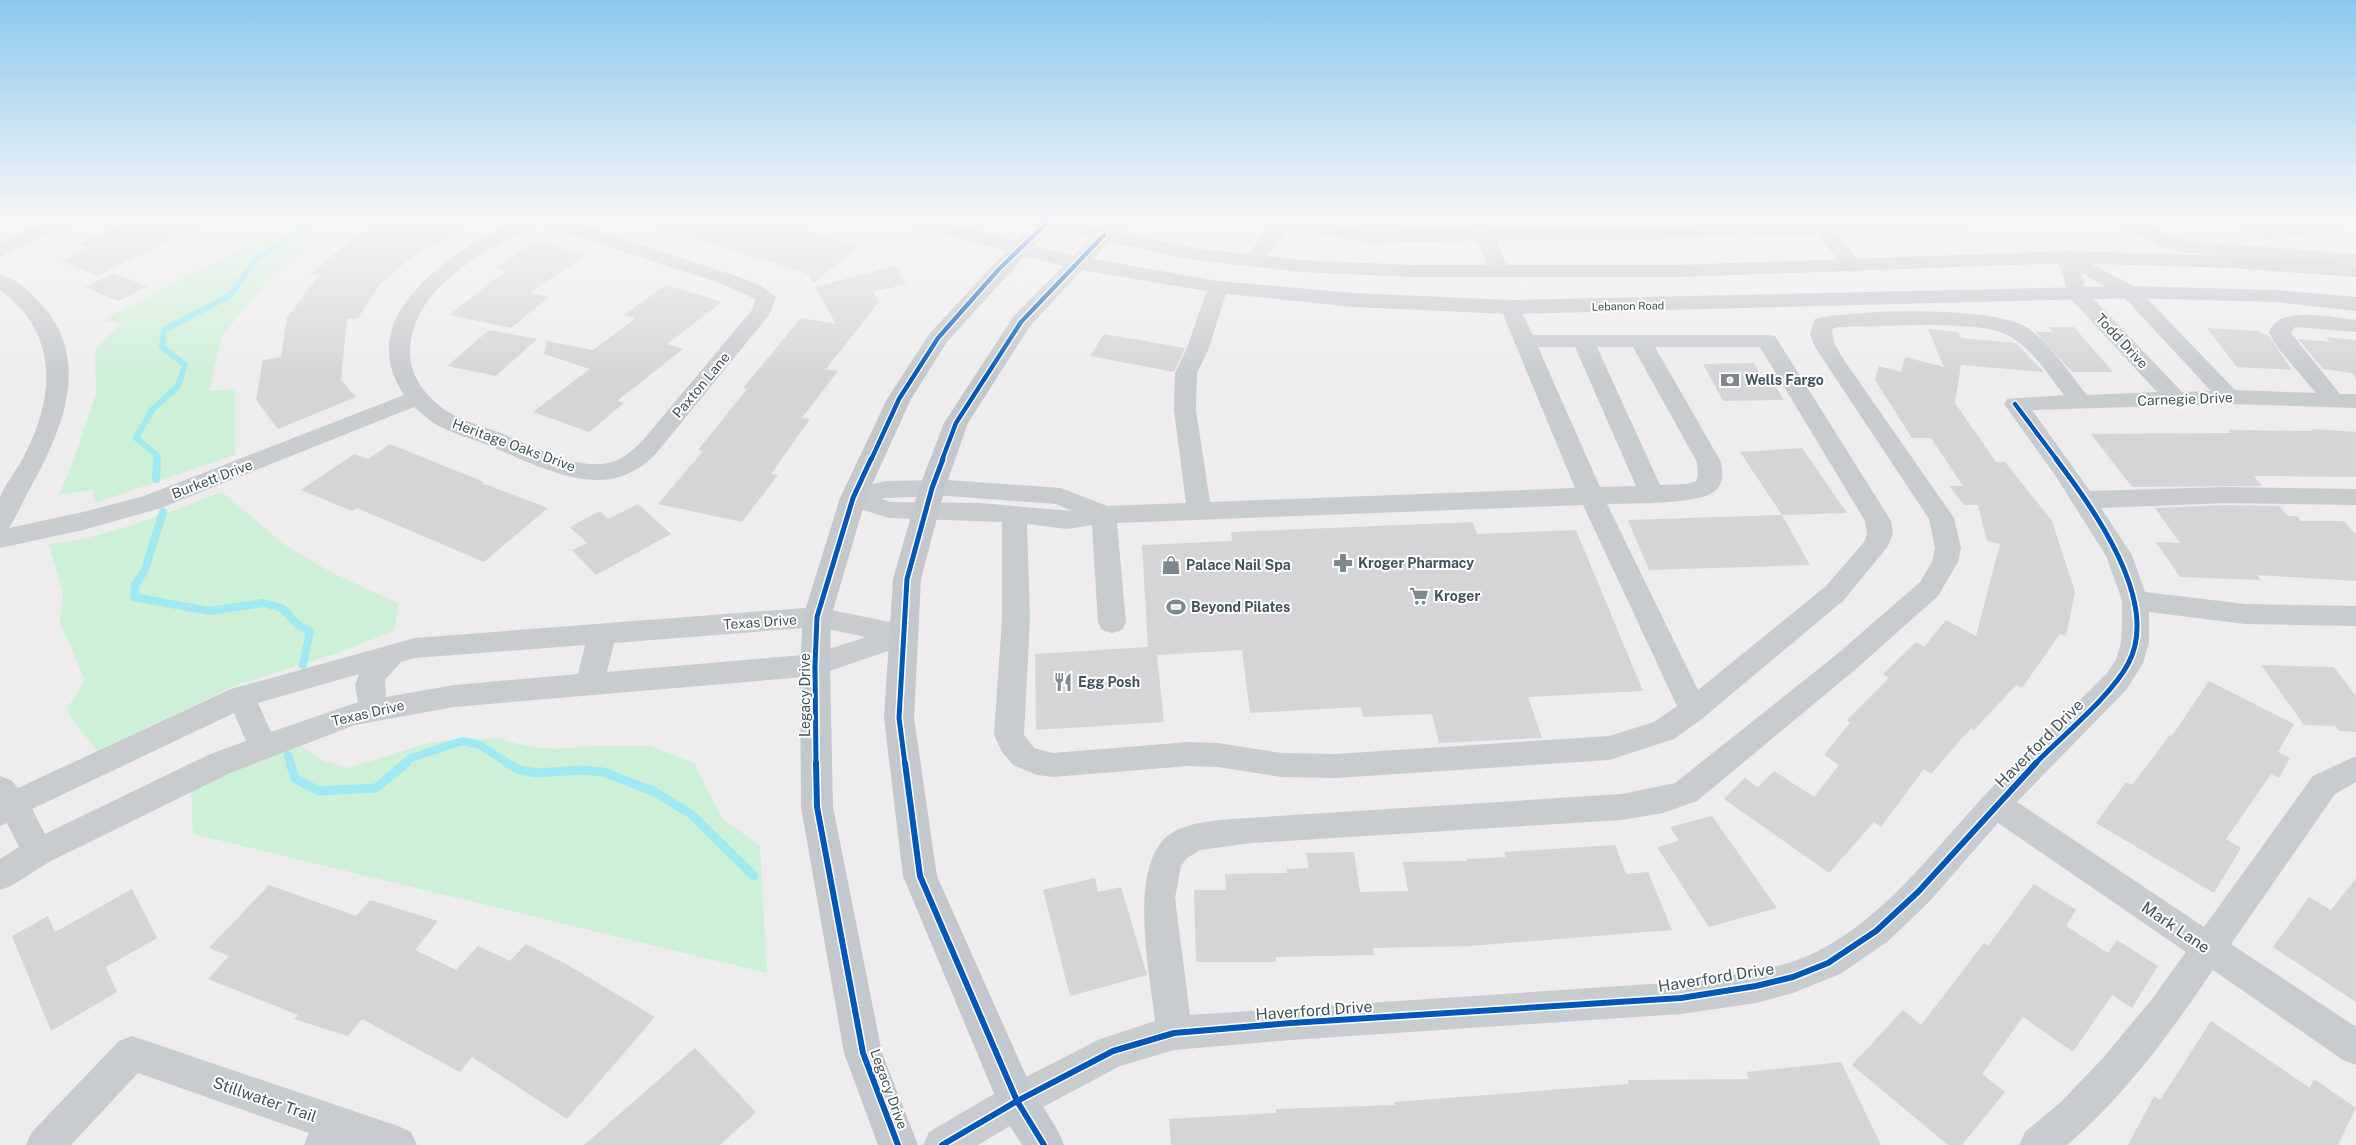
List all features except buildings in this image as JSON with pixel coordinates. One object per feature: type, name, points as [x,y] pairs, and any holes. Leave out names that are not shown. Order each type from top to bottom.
[{"type":"main road","name":"Legacy Drive","points":[[898,1145],[863,1053],[817,807],[815,665],[817,617],[853,498],[899,399],[938,338],[999,271]]},
{"type":"main road","points":[[1044,1145],[1017,1101],[920,876],[899,718],[907,579],[929,498],[956,423],[1003,347],[1021,322],[1069,271]]},
{"type":"main road","name":"Lebanon Road","points":[[1127,271],[1218,287],[1354,300],[1510,307],[2130,292],[2276,296],[2356,304]]},
{"type":"main road","points":[[1498,271],[1510,307]]},
{"type":"street","name":"Heritage Oaks Drive","points":[[446,271],[430,285],[409,313],[400,333],[398,358],[403,375],[417,398],[434,413],[454,424],[574,468],[600,472],[626,466]]},
{"type":"street","name":"Paxton Lane","points":[[626,466],[651,445],[757,317],[766,302],[766,297],[753,289],[703,271]]},
{"type":"street","name":"Todd Drive","points":[[2071,271],[2077,294],[2176,399]]},
{"type":"street","points":[[2093,271],[2130,292],[2229,397]]},
{"type":"street","points":[[0,280],[23,297],[43,318],[54,343],[59,371],[58,395],[42,443],[0,523]]},
{"type":"street","points":[[1199,512],[1185,410],[1186,373],[1198,348],[1201,334],[1218,287]]},
{"type":"street","points":[[1510,307],[1591,496],[1693,710]]},
{"type":"street","points":[[1174,1034],[1159,898],[1163,869],[1168,856],[1180,844],[1198,836],[1252,830],[1622,807],[1663,800],[1686,792],[1846,662],[1929,589],[1945,562],[1948,548],[1941,518],[1833,360],[1821,339],[1820,331],[1823,324],[1855,320],[1964,320],[2008,326],[2028,340],[2081,402]]},
{"type":"street","points":[[2332,398],[2286,343],[2280,333],[2281,328],[2285,323],[2294,320],[2356,326]]},
{"type":"street","points":[[1014,515],[1016,619],[1009,735],[1014,749],[1026,758],[1042,765],[1062,765],[1188,754],[1218,755],[1282,765],[1336,766],[1609,748],[1664,731],[1693,710],[1835,593],[1875,546],[1880,534],[1878,521],[1767,341],[1526,341]]},
{"type":"street","points":[[1583,341],[1652,494]]},
{"type":"street","points":[[929,498],[1014,515],[1067,520],[1104,515],[1652,494],[1702,489],[1710,482],[1711,474],[1708,462],[1640,341]]},
{"type":"street","name":"Carnegie Drive","points":[[2015,404],[2229,397],[2356,400]]},
{"type":"street","name":"Burkett Drive","points":[[0,539],[83,521],[152,502],[417,398]]},
{"type":"street","name":"Haverford Drive","points":[[942,1145],[1017,1101],[1113,1051],[1174,1034],[1291,1023],[1681,998],[1746,989],[1791,978],[1828,963],[1854,946],[1884,922],[1925,883],[1996,804],[2117,681],[2129,662],[2135,643],[2135,600],[2119,555],[2064,470],[2015,404]]},
{"type":"street","points":[[853,498],[889,510],[929,498],[1005,490],[1061,496],[1104,515]]},
{"type":"street","points":[[1104,515],[1112,624]]},
{"type":"street","points":[[2135,600],[2235,615],[2274,617],[2356,616]]},
{"type":"street","name":"Texas Drive","points":[[4,802],[241,697],[415,648],[817,617],[904,635]]},
{"type":"street","points":[[590,684],[602,634]]},
{"type":"street","name":"Texas Drive","points":[[0,876],[38,852],[219,764],[352,714],[454,696],[815,665],[904,635]]},
{"type":"street","points":[[375,710],[368,689],[370,680],[391,655]]},
{"type":"street","points":[[241,697],[264,747]]},
{"type":"street","points":[[2038,1145],[2074,1115],[2116,1071],[2164,1011],[2324,786],[2356,768]]},
{"type":"street","points":[[4,802],[38,852]]},
{"type":"street","name":"Mark Lane","points":[[1996,804],[2356,1048]]},
{"type":"street","name":"Stillwater Trail","points":[[45,1145],[132,1053],[330,1135],[398,1145]]},
{"type":"lane","points":[[2083,500],[2226,495],[2356,497]]},
{"type":"green space","points":[[195,271],[279,271],[268,280],[222,336],[209,391],[235,389],[235,455],[95,503],[93,490],[59,495],[70,470],[96,394],[95,349],[122,323],[101,321]]},
{"type":"green space","points":[[222,492],[285,545],[331,572],[399,604],[394,631],[337,653],[237,685],[98,751],[75,724],[67,709],[85,680],[60,623],[63,593],[49,544],[71,541],[115,530]]},
{"type":"green space","points":[[465,738],[500,739],[526,746],[554,749],[596,746],[651,746],[694,763],[722,818],[760,846],[767,973],[193,834],[191,787],[300,745],[321,760],[348,768],[429,743]]},
{"type":"waterway","points":[[157,459],[157,455],[136,438],[152,410],[178,386],[185,365],[162,347],[164,330],[231,295],[247,271]]},
{"type":"waterway","points":[[156,479],[157,459]]},
{"type":"waterway","points":[[163,512],[145,570],[135,585],[134,597],[209,611],[263,603],[282,608],[298,625],[310,631],[303,665]]},
{"type":"waterway","points":[[404,764],[411,758],[462,741],[480,745],[509,764]]},
{"type":"waterway","points":[[288,755],[291,764]]},
{"type":"waterway","points":[[290,763],[295,778],[318,791],[376,788],[406,763]]},
{"type":"waterway","points":[[507,763],[519,770],[537,773],[580,770],[603,772],[653,791],[691,814],[754,876]]},
{"type":"cycle path","points":[[898,1145],[863,1053],[817,807],[815,665],[817,617],[853,498],[899,399],[938,338],[997,271]]},
{"type":"cycle path","points":[[1044,1145],[1017,1101],[920,876],[899,718],[907,579],[932,488],[956,423],[1021,322],[1069,271]]},
{"type":"cycle path","points":[[942,1145],[1017,1101],[1113,1051],[1174,1033],[1291,1023],[1681,998],[1719,993],[1793,977],[1828,963],[1853,948],[1876,931],[1918,892],[2010,789],[2117,681],[2129,663],[2135,643],[2135,600],[2119,555],[2064,470],[2015,404]]},
{"type":"place","name":"Wells Fargo","points":[[1730,380]]},
{"type":"place","name":"Kroger Pharmacy","points":[[1343,563]]},
{"type":"place","name":"Palace Nail Spa","points":[[1171,565]]},
{"type":"place","name":"Kroger","points":[[1419,596]]},
{"type":"place","name":"Beyond Pilates","points":[[1176,607]]},
{"type":"place","name":"Egg Posh","points":[[1063,682]]}]
